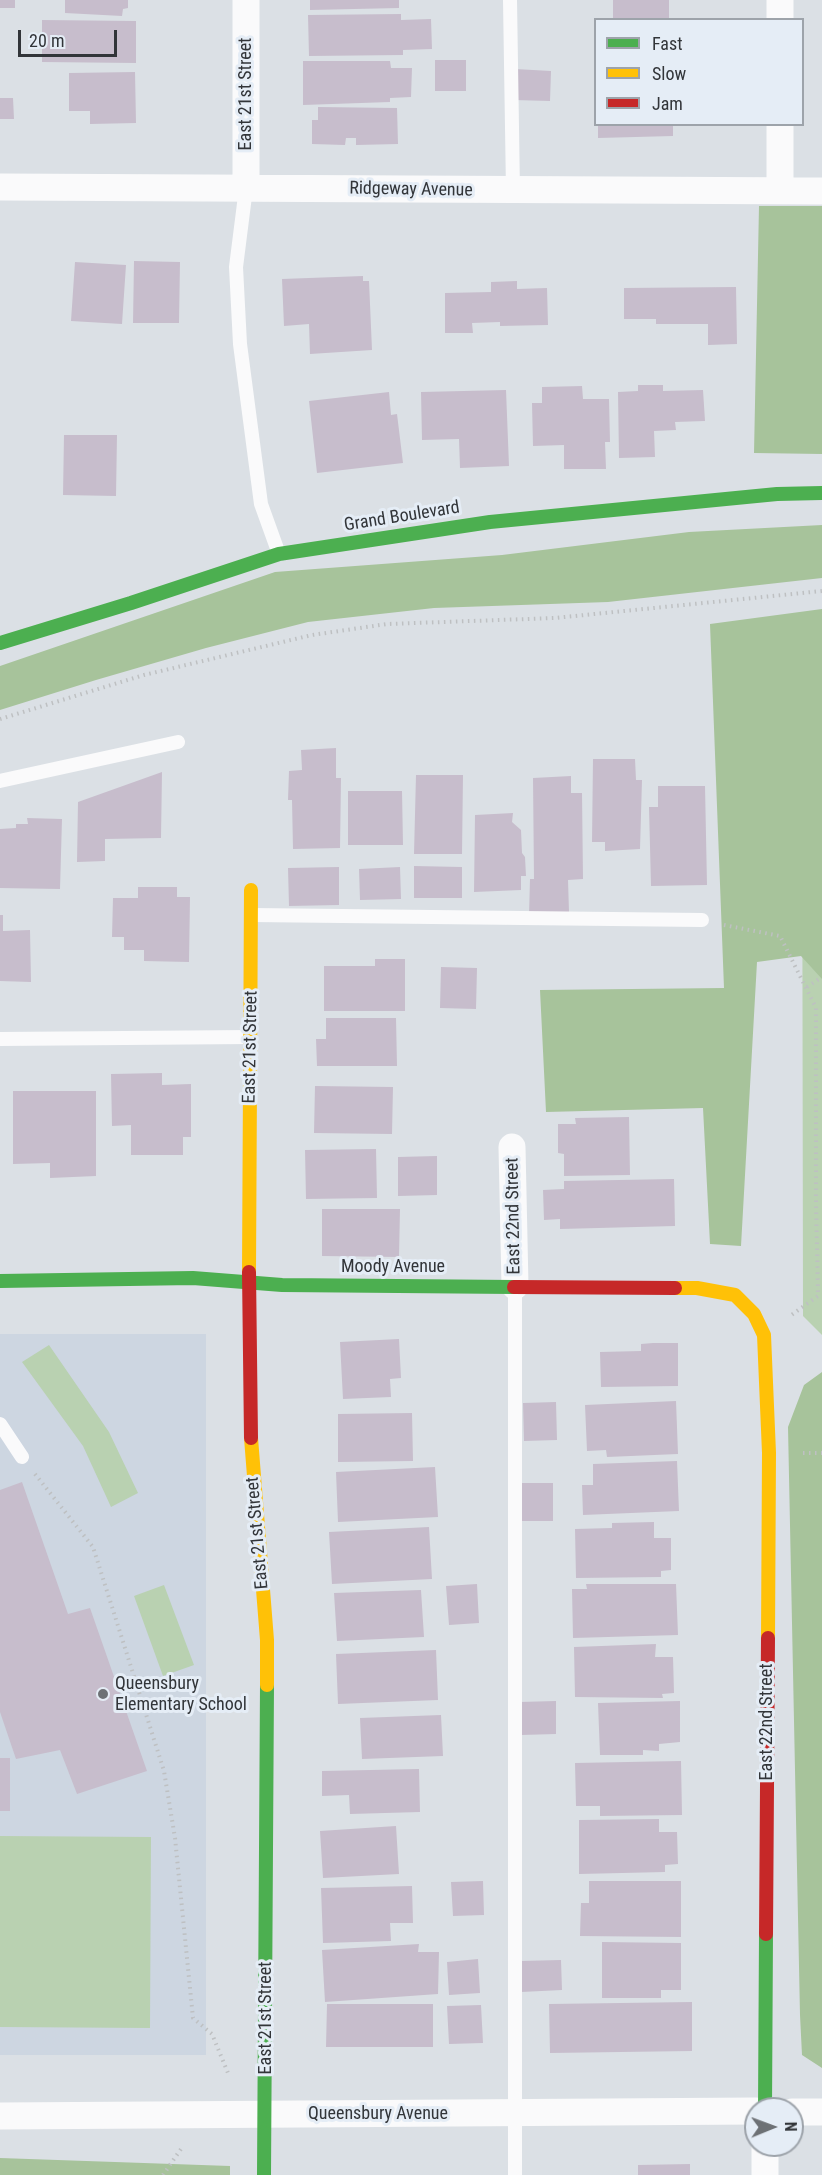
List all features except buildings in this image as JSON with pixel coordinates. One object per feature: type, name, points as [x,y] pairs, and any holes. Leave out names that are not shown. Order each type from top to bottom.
[{"type":"street","name":"East 21st Street","points":[[246,0],[246,188]]},
{"type":"street","points":[[780,0],[780,18]]},
{"type":"street","points":[[780,126],[780,190]]},
{"type":"street","name":"Ridgeway Avenue","points":[[0,188],[822,191]]},
{"type":"street","name":"Grand Boulevard","points":[[0,643],[279,555],[490,522],[777,494],[822,493]]},
{"type":"street","name":"East 21st Street","points":[[251,890],[249,1282],[251,1448],[267,1640],[264,2175]]},
{"type":"street","name":"East 22nd Street","points":[[512,1147],[515,1286]]},
{"type":"street","name":"Moody Avenue","points":[[0,1281],[192,1278],[282,1285],[697,1287],[735,1295],[754,1314],[764,1335]]},
{"type":"street","name":"East 22nd Street","points":[[764,1335],[769,1453],[765,2097]]},
{"type":"street","name":"Queensbury Avenue","points":[[0,2116],[744,2111]]},
{"type":"street","points":[[804,2112],[822,2112]]},
{"type":"street","points":[[765,2157],[765,2175]]},
{"type":"lane","points":[[510,0],[513,191]]},
{"type":"lane","points":[[246,188],[236,267],[240,344],[261,504],[279,555]]},
{"type":"lane","points":[[0,781],[178,742]]},
{"type":"lane","points":[[252,915],[702,920]]},
{"type":"lane","points":[[0,1039],[250,1037]]},
{"type":"lane","points":[[515,1286],[515,2175]]},
{"type":"lane","points":[[0,1424],[22,1457]]},
{"type":"path","points":[[0,719],[144,675],[312,635],[387,624],[555,618],[822,591]]},
{"type":"path","points":[[702,920],[780,936],[819,1007],[816,1201],[820,1296],[764,1335]]},
{"type":"path","points":[[807,987],[822,977]]},
{"type":"path","points":[[22,1457],[93,1547],[164,1771],[175,1838],[193,2018],[212,2034],[228,2073]]},
{"type":"shaded area","name":"Queensbury Elementary School","points":[[0,1334],[206,1334],[206,2055],[0,2055]]},
{"type":"green space","points":[[759,206],[822,206],[822,454],[754,453]]},
{"type":"green space","points":[[822,525],[822,578],[608,602],[434,608],[308,622],[206,648],[0,710],[0,666],[275,572],[502,555],[689,532]]},
{"type":"green space","points":[[822,609],[822,979],[801,956],[757,962],[741,1246],[710,1244],[703,1108],[546,1112],[540,990],[724,988],[710,624]]},
{"type":"green space","points":[[802,692],[822,692],[822,1335],[803,1316]]},
{"type":"green space","points":[[49,1345],[109,1432],[138,1493],[111,1507],[83,1446],[22,1362]]},
{"type":"green space","points":[[822,1372],[822,2068],[802,2055],[788,1427],[804,1385]]},
{"type":"green space","points":[[164,1585],[194,1665],[163,1676],[134,1596]]},
{"type":"green space","points":[[0,1836],[151,1837],[150,2028],[0,2027]]},
{"type":"green space","points":[[0,2158],[230,2166],[230,2175],[0,2175]]},
{"type":"traffic: fast","points":[[0,643],[279,554],[490,522],[777,494],[822,493]]},
{"type":"traffic: fast","points":[[0,1281],[193,1278],[282,1285],[514,1287]]},
{"type":"traffic: fast","points":[[264,2175],[267,1685]]},
{"type":"traffic: fast","points":[[765,2097],[766,1934]]},
{"type":"traffic: slow","points":[[249,1272],[251,890]]},
{"type":"traffic: slow","points":[[675,1288],[697,1288],[735,1295],[754,1314],[764,1335],[769,1453],[768,1638]]},
{"type":"traffic: slow","points":[[251,1438],[267,1640],[267,1685]]},
{"type":"traffic: jam","points":[[249,1272],[251,1438]]},
{"type":"traffic: jam","points":[[514,1287],[675,1288]]},
{"type":"traffic: jam","points":[[766,1934],[768,1638]]},
{"type":"place","name":"Queensbury Elementary School","points":[[103,1694]]}]
